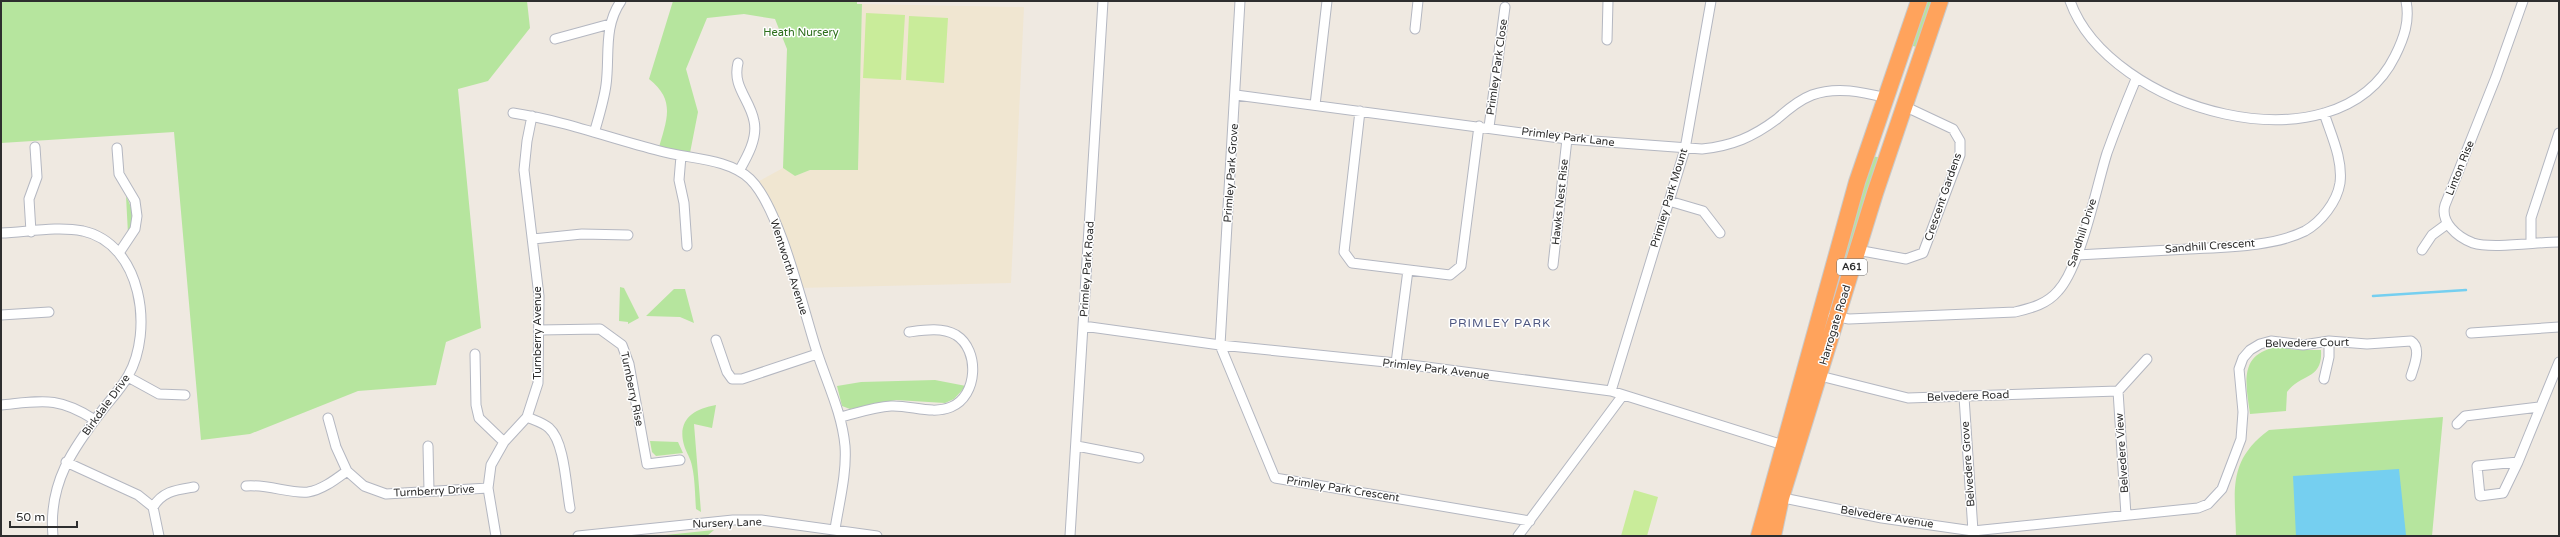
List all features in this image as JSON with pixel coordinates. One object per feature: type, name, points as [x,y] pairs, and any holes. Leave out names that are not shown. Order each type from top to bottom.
[{"type":"highway","name":"Harrogate Road","points":[[1773,536],[1775,496],[1782,445],[1869,147],[1919,1]]},
{"type":"highway","name":"Harrogate Road","points":[[1759,536],[1820,376],[1857,250],[1940,1]]},
{"type":"highway","points":[[1887,98],[1894,93],[1908,55],[1912,53],[1922,56]]},
{"type":"highway","points":[[1869,147],[1880,150],[1884,148],[1896,112],[1904,106]]},
{"type":"street","points":[[595,130],[606,85],[610,24],[613,12],[621,1]]},
{"type":"street","name":"Primley Park Road","points":[[1070,536],[1077,446],[1103,1]]},
{"type":"street","name":"Primley Park Grove","points":[[1220,345],[1236,95],[1240,1]]},
{"type":"street","points":[[1315,105],[1327,1]]},
{"type":"street","points":[[1415,29],[1418,1]]},
{"type":"street","points":[[1607,40],[1608,1]]},
{"type":"street","name":"Primley Park Mount","points":[[1611,391],[1685,149],[1711,1]]},
{"type":"street","points":[[2070,1],[2081,23],[2093,39],[2136,79],[2180,100],[2228,116],[2274,120],[2324,113],[2366,92],[2382,77],[2404,37],[2408,22],[2406,1]]},
{"type":"street","name":"Linton Rise","points":[[2447,224],[2444,218],[2445,205],[2496,77],[2523,1]]},
{"type":"street","name":"Primley Park Close","points":[[1489,127],[1506,7]]},
{"type":"street","points":[[555,40],[610,24]]},
{"type":"street","points":[[738,63],[735,72],[738,87],[746,99],[755,122],[753,140],[739,171]]},
{"type":"street","name":"Sandhill Drive","points":[[1820,312],[1838,318],[2008,312],[2035,307],[2059,290],[2077,255],[2107,153],[2136,79]]},
{"type":"street","name":"Primley Park Lane","points":[[1236,95],[1360,112],[1489,127],[1567,139],[1685,149],[1723,147],[1747,139],[1811,95],[1831,91],[1853,90],[1887,98]]},
{"type":"street","name":"Crescent Gardens","points":[[1857,250],[1906,259],[1923,253],[1960,155],[1960,141],[1953,129],[1904,106]]},
{"type":"street","points":[[1360,112],[1344,252],[1352,263],[1450,275],[1461,266],[1479,126]]},
{"type":"street","name":"Wentworth Avenue","points":[[513,113],[595,130],[681,156],[718,163],[739,171],[751,180],[766,201],[778,229],[817,354],[841,417],[845,448],[835,529]]},
{"type":"street","name":"Sandhill Crescent","points":[[2077,255],[2234,246],[2283,238],[2305,231],[2318,221],[2329,209],[2340,184],[2338,154],[2324,113]]},
{"type":"street","name":"Turnberry Avenue","points":[[496,536],[488,488],[491,464],[504,442],[527,417],[538,383],[540,296],[524,170],[526,142],[532,116]]},
{"type":"street","points":[[2531,242],[2531,218],[2559,133]]},
{"type":"street","name":"Hawks Nest Rise","points":[[1553,265],[1567,139]]},
{"type":"street","points":[[31,232],[29,199],[37,177],[35,147]]},
{"type":"street","points":[[117,148],[119,174],[134,201],[137,216],[135,229],[119,253]]},
{"type":"street","points":[[681,156],[678,180],[684,203],[687,246]]},
{"type":"street","points":[[1669,201],[1703,211],[1720,233]]},
{"type":"street","points":[[2422,250],[2432,235],[2447,224],[2473,243],[2500,245],[2531,242],[2559,242]]},
{"type":"street","name":"Birkdale Drive","points":[[1,234],[82,231],[102,239],[119,253],[131,273],[138,290],[140,313],[139,348],[128,377],[95,420],[66,462],[55,490],[53,536]]},
{"type":"street","points":[[533,239],[582,234],[628,235]]},
{"type":"street","points":[[1396,363],[1408,270]]},
{"type":"street","points":[[1,315],[49,312]]},
{"type":"street","name":"Primley Park Avenue","points":[[1083,326],[1220,345],[1396,363],[1611,391],[1782,445]]},
{"type":"street","points":[[2471,333],[2559,327]]},
{"type":"street","name":"Turnberry Rise","points":[[539,330],[600,329],[613,336],[622,345],[629,364],[647,464],[680,460]]},
{"type":"street","points":[[841,417],[891,406],[939,409],[951,407],[964,397],[970,388],[973,364],[971,354],[966,343],[956,335],[945,330],[909,332]]},
{"type":"street","points":[[716,340],[727,372],[732,379],[742,379],[817,354]]},
{"type":"street","name":"Belvedere Court","points":[[2126,515],[2198,508],[2216,498],[2222,489],[2241,439],[2243,412],[2239,369],[2243,358],[2260,344],[2271,341],[2303,345],[2329,341],[2367,344],[2411,341],[2417,350],[2412,376]]},
{"type":"street","points":[[2324,379],[2329,357],[2329,341]]},
{"type":"street","name":"Primley Park Crescent","points":[[1220,345],[1275,478],[1530,521]]},
{"type":"street","points":[[475,354],[476,405],[479,418],[504,442]]},
{"type":"street","points":[[2118,391],[2148,359]]},
{"type":"street","points":[[2518,462],[2477,466],[2480,496],[2503,494],[2518,462],[2539,407],[2557,372],[2559,362]]},
{"type":"street","name":"Belvedere Road","points":[[1820,376],[1908,398],[2118,391]]},
{"type":"street","points":[[128,377],[159,394],[185,395]]},
{"type":"street","name":"Belvedere View","points":[[2118,391],[2126,515]]},
{"type":"street","points":[[1518,536],[1623,395]]},
{"type":"street","name":"Belvedere Grove","points":[[1964,397],[1972,530]]},
{"type":"street","points":[[1,405],[53,401],[71,406],[95,420]]},
{"type":"street","points":[[2457,424],[2465,416],[2539,407]]},
{"type":"street","points":[[527,417],[549,427],[554,433],[560,448],[570,508]]},
{"type":"street","name":"Turnberry Drive","points":[[328,418],[336,447],[347,471],[364,486],[386,494],[488,488]]},
{"type":"street","points":[[428,446],[430,491]]},
{"type":"street","points":[[1077,446],[1139,458]]},
{"type":"street","points":[[66,462],[138,495],[153,507],[159,536]]},
{"type":"street","points":[[246,486],[260,484],[308,492],[328,484],[347,471]]},
{"type":"street","points":[[153,507],[158,499],[169,491],[194,487]]},
{"type":"street","name":"Belvedere Avenue","points":[[1775,496],[1882,518],[1972,530],[2126,515]]},
{"type":"street","name":"Nursery Lane","points":[[578,536],[637,533],[733,520],[761,520],[835,529],[872,536]]},
{"type":"shaded area","points":[[862,4],[1024,7],[1011,283],[797,288],[778,229],[754,184],[783,168],[795,176],[810,170],[858,170]]},
{"type":"green space","points":[[1,1],[527,1],[530,28],[488,81],[458,89],[481,328],[446,342],[436,385],[358,391],[250,434],[201,440],[174,132],[1,143]]},
{"type":"green space","name":"Heath Nursery","points":[[673,1],[857,1],[857,4],[862,4],[858,170],[810,170],[795,176],[783,168],[787,49],[775,19],[744,14],[707,18],[686,69],[698,112],[689,158],[658,151],[666,121],[666,104],[658,87],[649,79]]},
{"type":"green space","points":[[1924,1],[1935,1],[1919,48],[1910,45]]},
{"type":"green space","points":[[866,13],[905,15],[901,80],[863,78]]},
{"type":"green space","points":[[909,16],[948,18],[944,83],[906,80]]},
{"type":"green space","points":[[1872,156],[1882,158],[1845,276],[1836,274]]},
{"type":"green space","points":[[126,196],[133,215],[132,224],[128,234]]},
{"type":"green space","points":[[620,287],[624,288],[639,318],[628,324],[628,322],[619,321]]},
{"type":"green space","points":[[674,289],[685,289],[694,323],[680,317],[646,316]]},
{"type":"green space","points":[[2277,347],[2296,350],[2321,350],[2321,360],[2315,371],[2298,382],[2287,392],[2286,411],[2250,414],[2247,392],[2247,372],[2250,363],[2256,356],[2264,351]]},
{"type":"green space","points":[[935,380],[966,386],[954,399],[945,403],[896,400],[850,409],[842,406],[837,386],[861,382]]},
{"type":"green space","points":[[716,405],[712,428],[694,424],[701,512],[696,509],[693,471],[682,436],[685,422],[689,417],[700,409]]},
{"type":"green space","points":[[2443,417],[2432,536],[2236,536],[2236,477],[2246,453],[2255,442],[2269,430]]},
{"type":"green space","points":[[650,441],[678,442],[683,453],[656,456],[652,452]]},
{"type":"green space","points":[[1634,490],[1658,497],[1647,536],[1621,536]]},
{"type":"green space","points":[[714,530],[707,536],[656,536]]},
{"type":"water","points":[[2399,469],[2406,535],[2296,536],[2293,476]]},
{"type":"waterway","points":[[2373,296],[2466,290]]},
{"type":"district","name":"PRIMLEY PARK","points":[[1500,323]]}]
